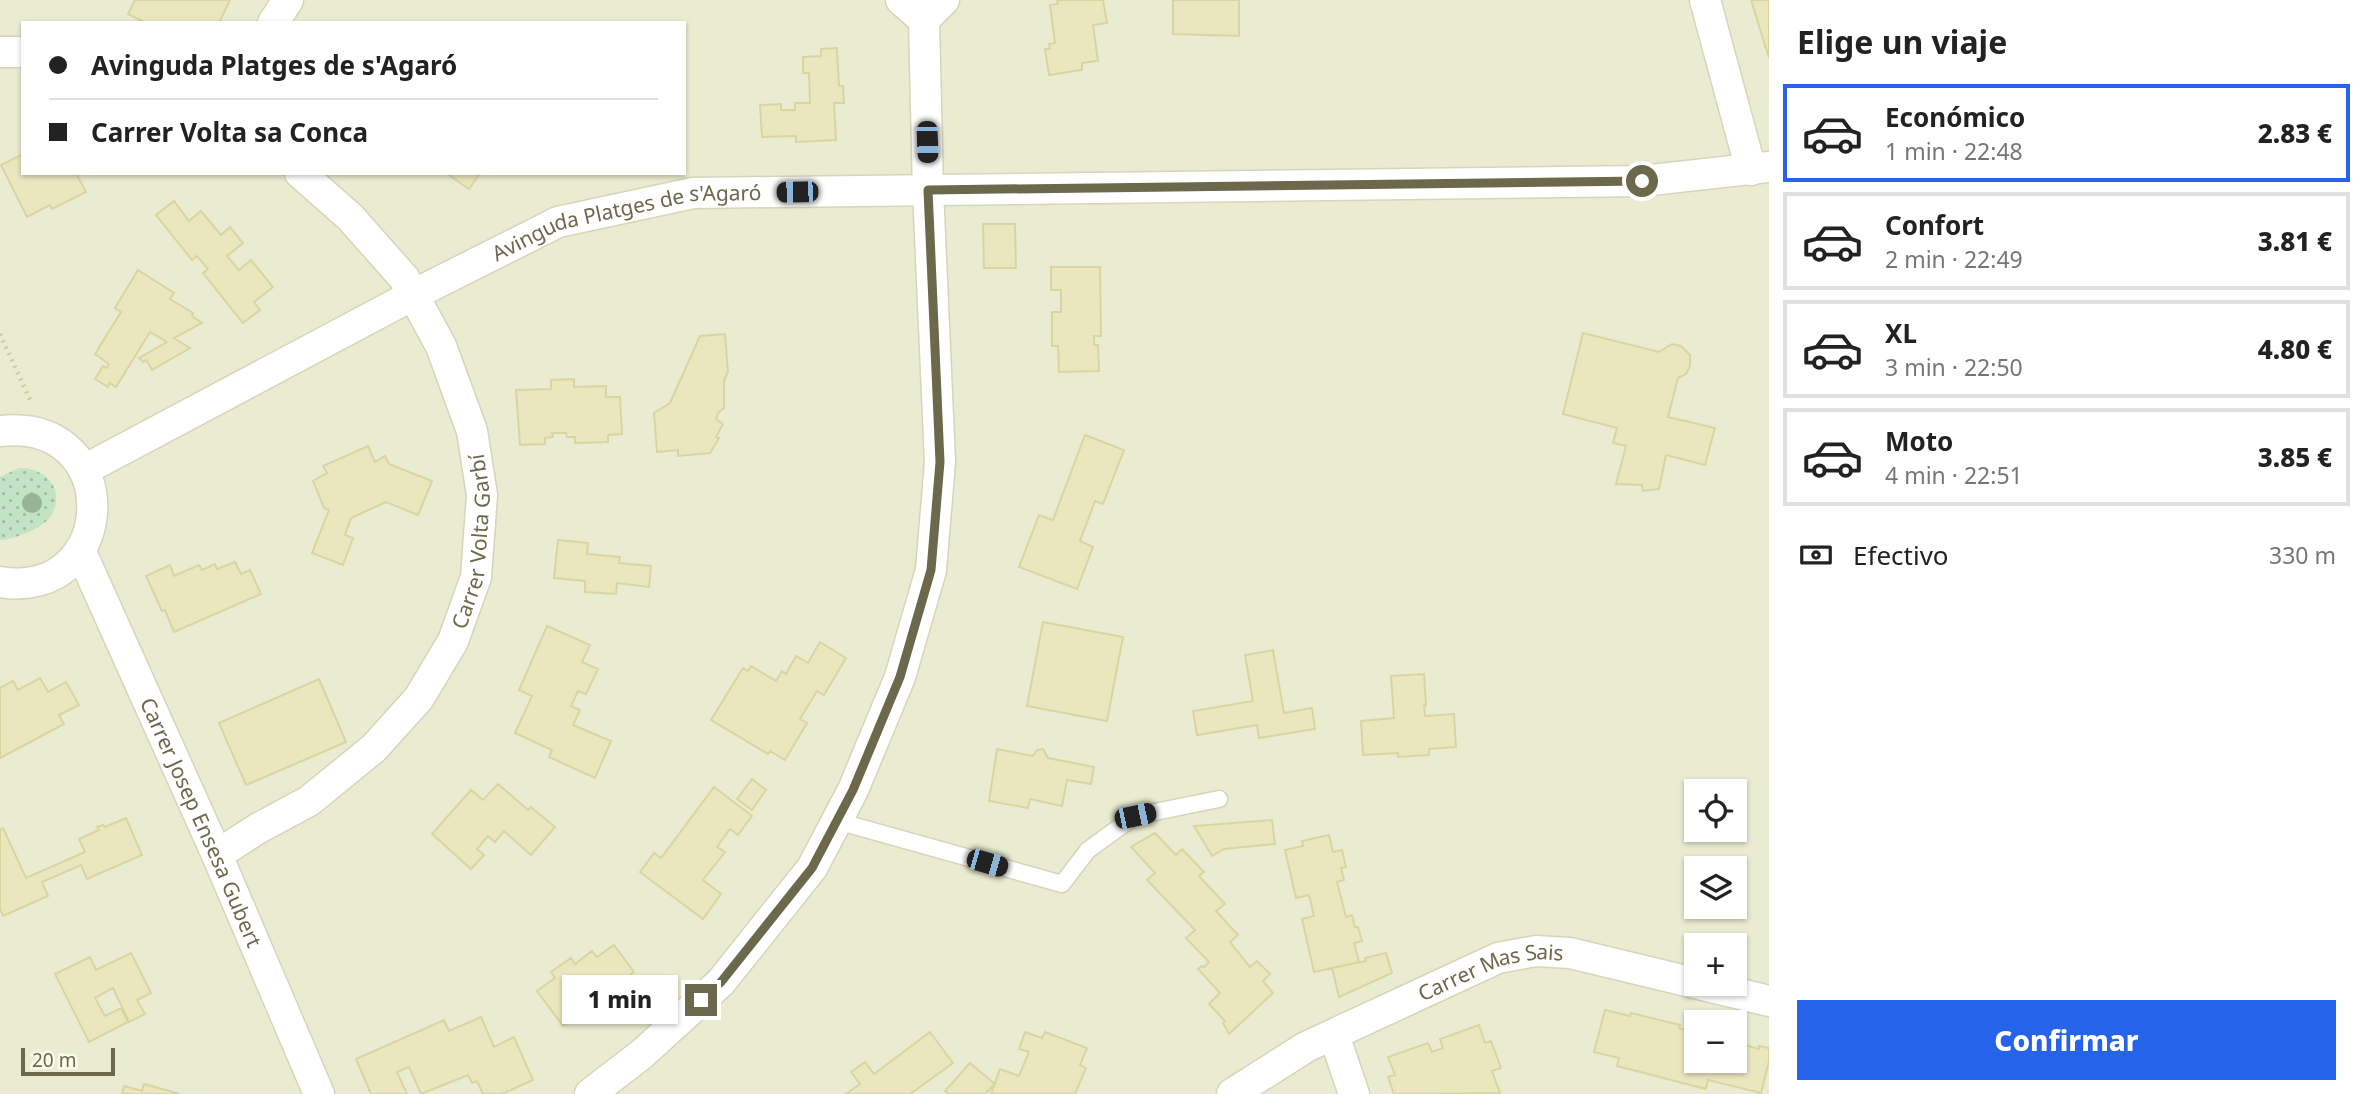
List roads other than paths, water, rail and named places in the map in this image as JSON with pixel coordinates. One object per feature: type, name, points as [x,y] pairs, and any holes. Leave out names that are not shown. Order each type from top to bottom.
[{"type":"street","points":[[274,21],[288,0]]},
{"type":"street","points":[[590,1094],[642,1054],[721,982],[812,868],[853,790],[900,677],[931,570],[940,462],[928,190],[934,10],[901,0]]},
{"type":"street","points":[[1704,0],[1760,169]]},
{"type":"street","points":[[0,52],[21,52]]},
{"type":"street","name":"Avinguda Platges de s'Agaró","points":[[84,470],[558,222],[693,193],[1642,181],[1760,169]]},
{"type":"street","name":"Carrer Volta Garbí","points":[[217,855],[257,829],[309,801],[373,748],[419,698],[453,641],[476,577],[482,495],[472,431],[441,346],[404,278],[350,217],[302,175]]},
{"type":"street","points":[[0,432],[20,429],[45,435],[68,449],[84,470],[92,490],[93,511],[89,531],[80,550],[63,568],[41,580],[17,584],[0,582]]},
{"type":"street","name":"Carrer Josep Ensesa Gubert","points":[[80,550],[217,855],[319,1094]]},
{"type":"street","name":"Carrer Mas Sais","points":[[1232,1094],[1306,1047],[1498,958],[1536,951],[1570,953],[1769,1001]]},
{"type":"street","points":[[1334,1035],[1354,1094]]},
{"type":"lane","points":[[837,821],[1062,884],[1088,850],[1135,816],[1219,799]]}]
